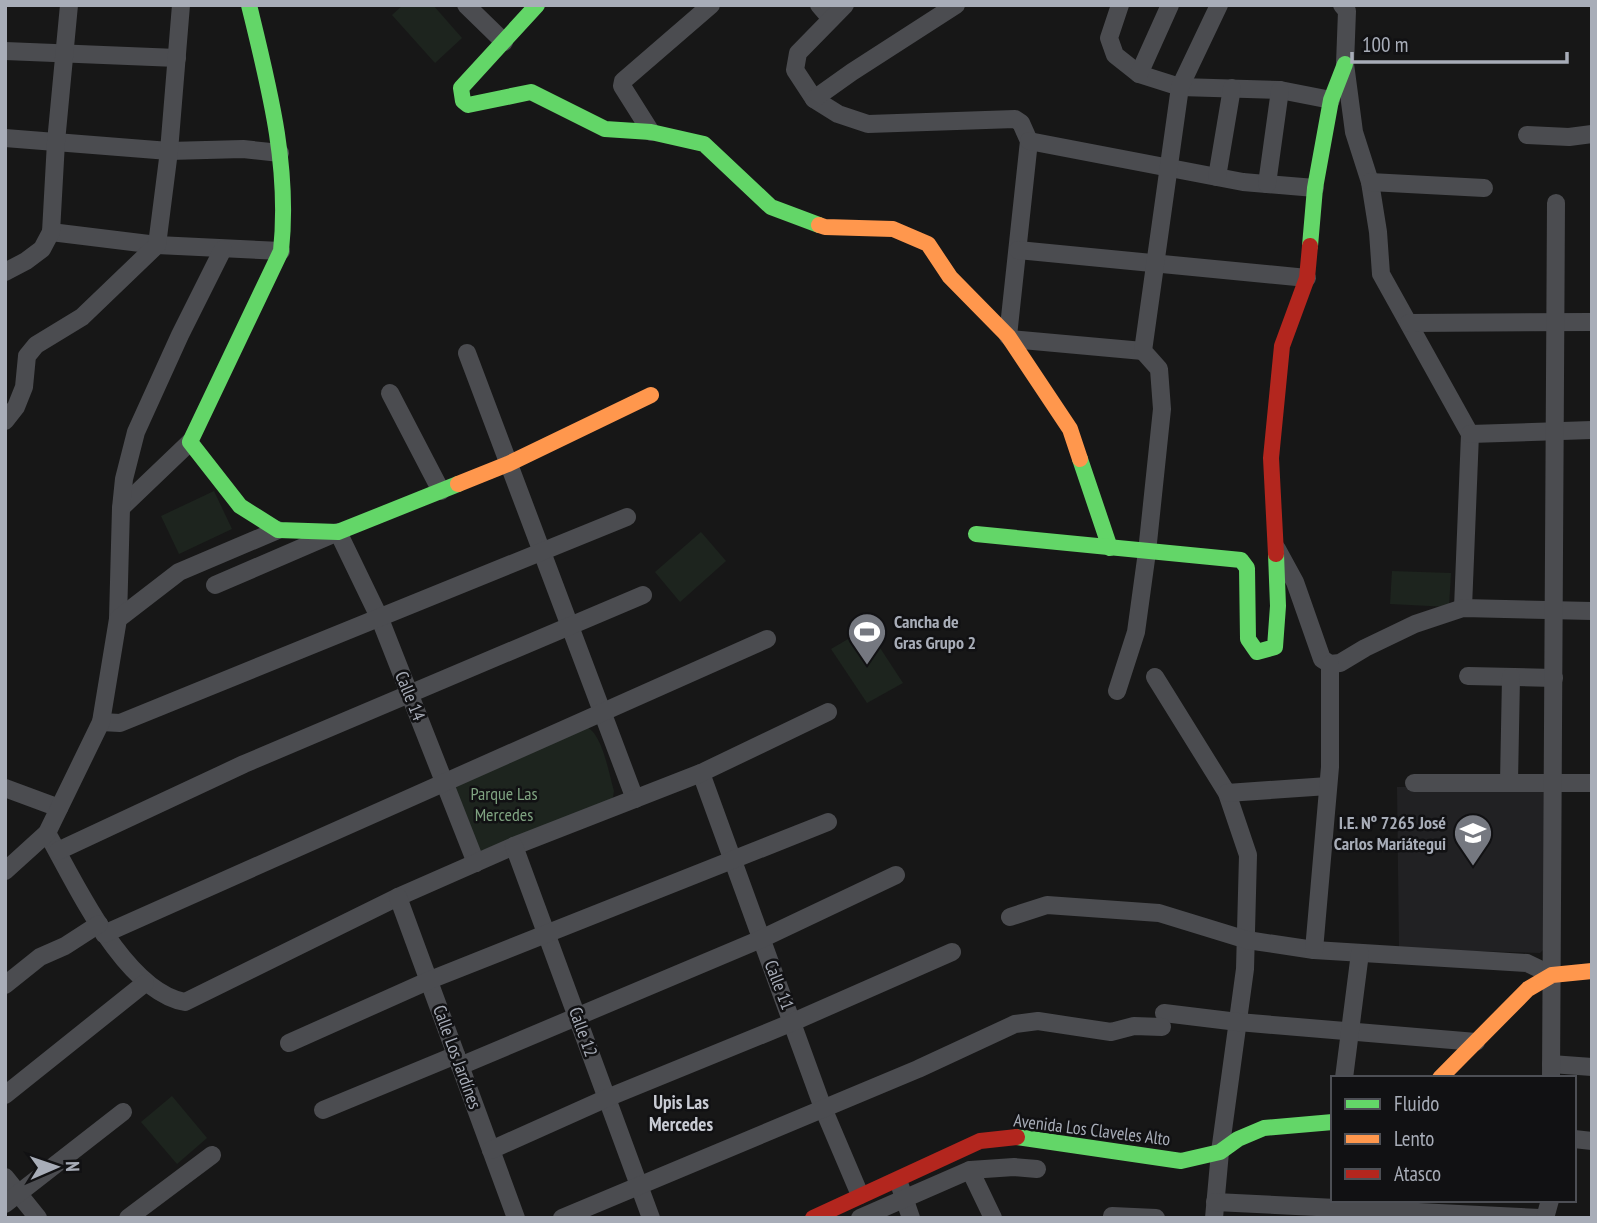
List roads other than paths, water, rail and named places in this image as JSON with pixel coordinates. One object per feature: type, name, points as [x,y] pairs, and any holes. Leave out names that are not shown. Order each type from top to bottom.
[{"type":"street","points":[[5,272],[42,249],[51,232],[56,142],[69,5]]},
{"type":"street","points":[[5,421],[16,407],[24,387],[27,356],[36,345],[82,317],[157,245],[169,151],[181,5]]},
{"type":"street","points":[[121,508],[190,442],[281,251],[286,224],[280,153],[267,77],[249,5]]},
{"type":"street","points":[[466,5],[503,42]]},
{"type":"street","points":[[537,5],[461,88],[461,95],[468,105],[531,92],[605,129],[651,132],[704,145],[771,207],[825,227],[894,229],[928,244],[950,277],[1010,338],[1070,429],[1110,548]]},
{"type":"street","points":[[651,132],[622,86],[623,81],[711,5]]},
{"type":"street","points":[[845,5],[825,12],[798,53],[795,71],[814,99],[838,114],[868,124],[1016,119],[1021,123],[1029,141],[1010,338]]},
{"type":"street","points":[[814,99],[956,5]]},
{"type":"street","points":[[1120,5],[1109,38],[1115,55],[1139,74],[1180,87],[1280,90],[1331,100]]},
{"type":"street","points":[[1139,74],[1170,5]]},
{"type":"street","points":[[1143,351],[1180,87],[1219,5]]},
{"type":"street","points":[[1346,7],[1345,64],[1354,132],[1370,182],[1381,274],[1470,434],[1463,608]]},
{"type":"street","points":[[5,51],[177,58]]},
{"type":"street","points":[[976,534],[1241,560],[1245,563],[1248,639],[1257,652],[1275,647],[1278,606],[1271,458],[1282,346],[1307,278],[1314,188],[1331,100],[1345,64]]},
{"type":"street","points":[[1217,177],[1232,88]]},
{"type":"street","points":[[1266,184],[1280,90]]},
{"type":"street","points":[[1527,135],[1569,137],[1592,134]]},
{"type":"street","points":[[5,138],[169,151],[243,149],[280,153]]},
{"type":"street","points":[[1029,141],[1217,177],[1314,188]]},
{"type":"street","points":[[1370,182],[1484,188]]},
{"type":"street","points":[[1556,204],[1551,1071],[1592,1067]]},
{"type":"street","points":[[51,232],[157,245],[281,251]]},
{"type":"street","points":[[6,870],[47,833],[101,722],[118,619],[124,478],[136,432],[223,249]]},
{"type":"street","points":[[1018,250],[1307,278]]},
{"type":"street","points":[[1409,323],[1592,322]]},
{"type":"street","points":[[1010,338],[1143,351],[1159,369],[1162,409],[1147,552],[1136,632],[1117,691]]},
{"type":"street","points":[[467,353],[635,799]]},
{"type":"street","points":[[390,393],[441,491]]},
{"type":"street","points":[[215,584],[508,464],[652,395]]},
{"type":"street","points":[[1470,434],[1592,430]]},
{"type":"street","points":[[190,442],[240,506],[278,530]]},
{"type":"street","points":[[101,722],[120,723],[627,517]]},
{"type":"street","points":[[118,619],[180,572],[278,530],[338,532]]},
{"type":"street","name":"Calle 14","points":[[338,532],[380,619],[476,863]]},
{"type":"street","points":[[1273,542],[1295,582],[1322,659],[1330,664],[1340,663],[1415,624],[1463,608],[1592,611]]},
{"type":"street","points":[[58,851],[244,764],[643,594]]},
{"type":"street","points":[[5,985],[40,957],[445,783],[767,639]]},
{"type":"street","points":[[1314,950],[1328,786],[1330,664]]},
{"type":"street","points":[[1468,676],[1554,678]]},
{"type":"street","points":[[1155,677],[1227,793],[1248,855],[1247,940],[1214,1210],[1424,1211],[1543,1218]]},
{"type":"street","points":[[1509,782],[1511,677]]},
{"type":"street","points":[[47,833],[102,929],[145,983],[178,1001],[185,1002],[398,897],[514,846],[701,773],[828,712]]},
{"type":"street","name":"Calle 11","points":[[701,773],[824,1108],[860,1195]]},
{"type":"street","points":[[1414,783],[1592,783]]},
{"type":"street","points":[[1227,793],[1328,786]]},
{"type":"street","points":[[5,788],[59,807]]},
{"type":"street","points":[[289,1043],[430,980],[828,822]]},
{"type":"street","name":"Calle 12","points":[[514,846],[651,1218]]},
{"type":"street","points":[[323,1110],[577,1017],[761,939],[896,875]]},
{"type":"street","name":"Calle Los Jardínes","points":[[398,897],[516,1218]]},
{"type":"street","points":[[1010,917],[1047,905],[1159,913],[1247,940],[1314,950],[1527,963],[1552,975]]},
{"type":"street","points":[[491,1150],[952,952]]},
{"type":"street","points":[[1343,1076],[1360,953]]},
{"type":"street","points":[[1442,1076],[1528,989],[1552,975],[1592,971]]},
{"type":"street","points":[[5,1095],[145,983]]},
{"type":"street","points":[[562,1218],[918,1069],[1016,1024],[1038,1021],[1111,1032],[1163,1020],[1238,1021],[1476,1042]]},
{"type":"street","points":[[12,1199],[122,1112]]},
{"type":"street","name":"Avenida Los Claveles Alto","points":[[813,1218],[980,1141],[1013,1136],[1181,1161],[1220,1152],[1238,1139],[1264,1128],[1331,1122]]},
{"type":"street","points":[[128,1218],[212,1155]]},
{"type":"street","points":[[860,1218],[970,1170],[1014,1167],[1037,1169]]},
{"type":"street","points":[[970,1170],[993,1218]]},
{"type":"street","points":[[915,1171],[923,1189]]},
{"type":"street","points":[[5,1177],[12,1199],[38,1218]]},
{"type":"street","points":[[898,1180],[911,1218]]},
{"type":"street","points":[[1112,1216],[1156,1218]]},
{"type":"place","name":"Cancha de Gras Grupo 2","points":[[867,666]]},
{"type":"place","name":"I.E. Nº 7265 José Carlos Mariátegui","points":[[1473,867]]},
{"type":"district","name":"Upis Las Mercedes","points":[[681,1113]]},
{"type":"park label","name":"Parque Las Mercedes","points":[[504,804]]}]
